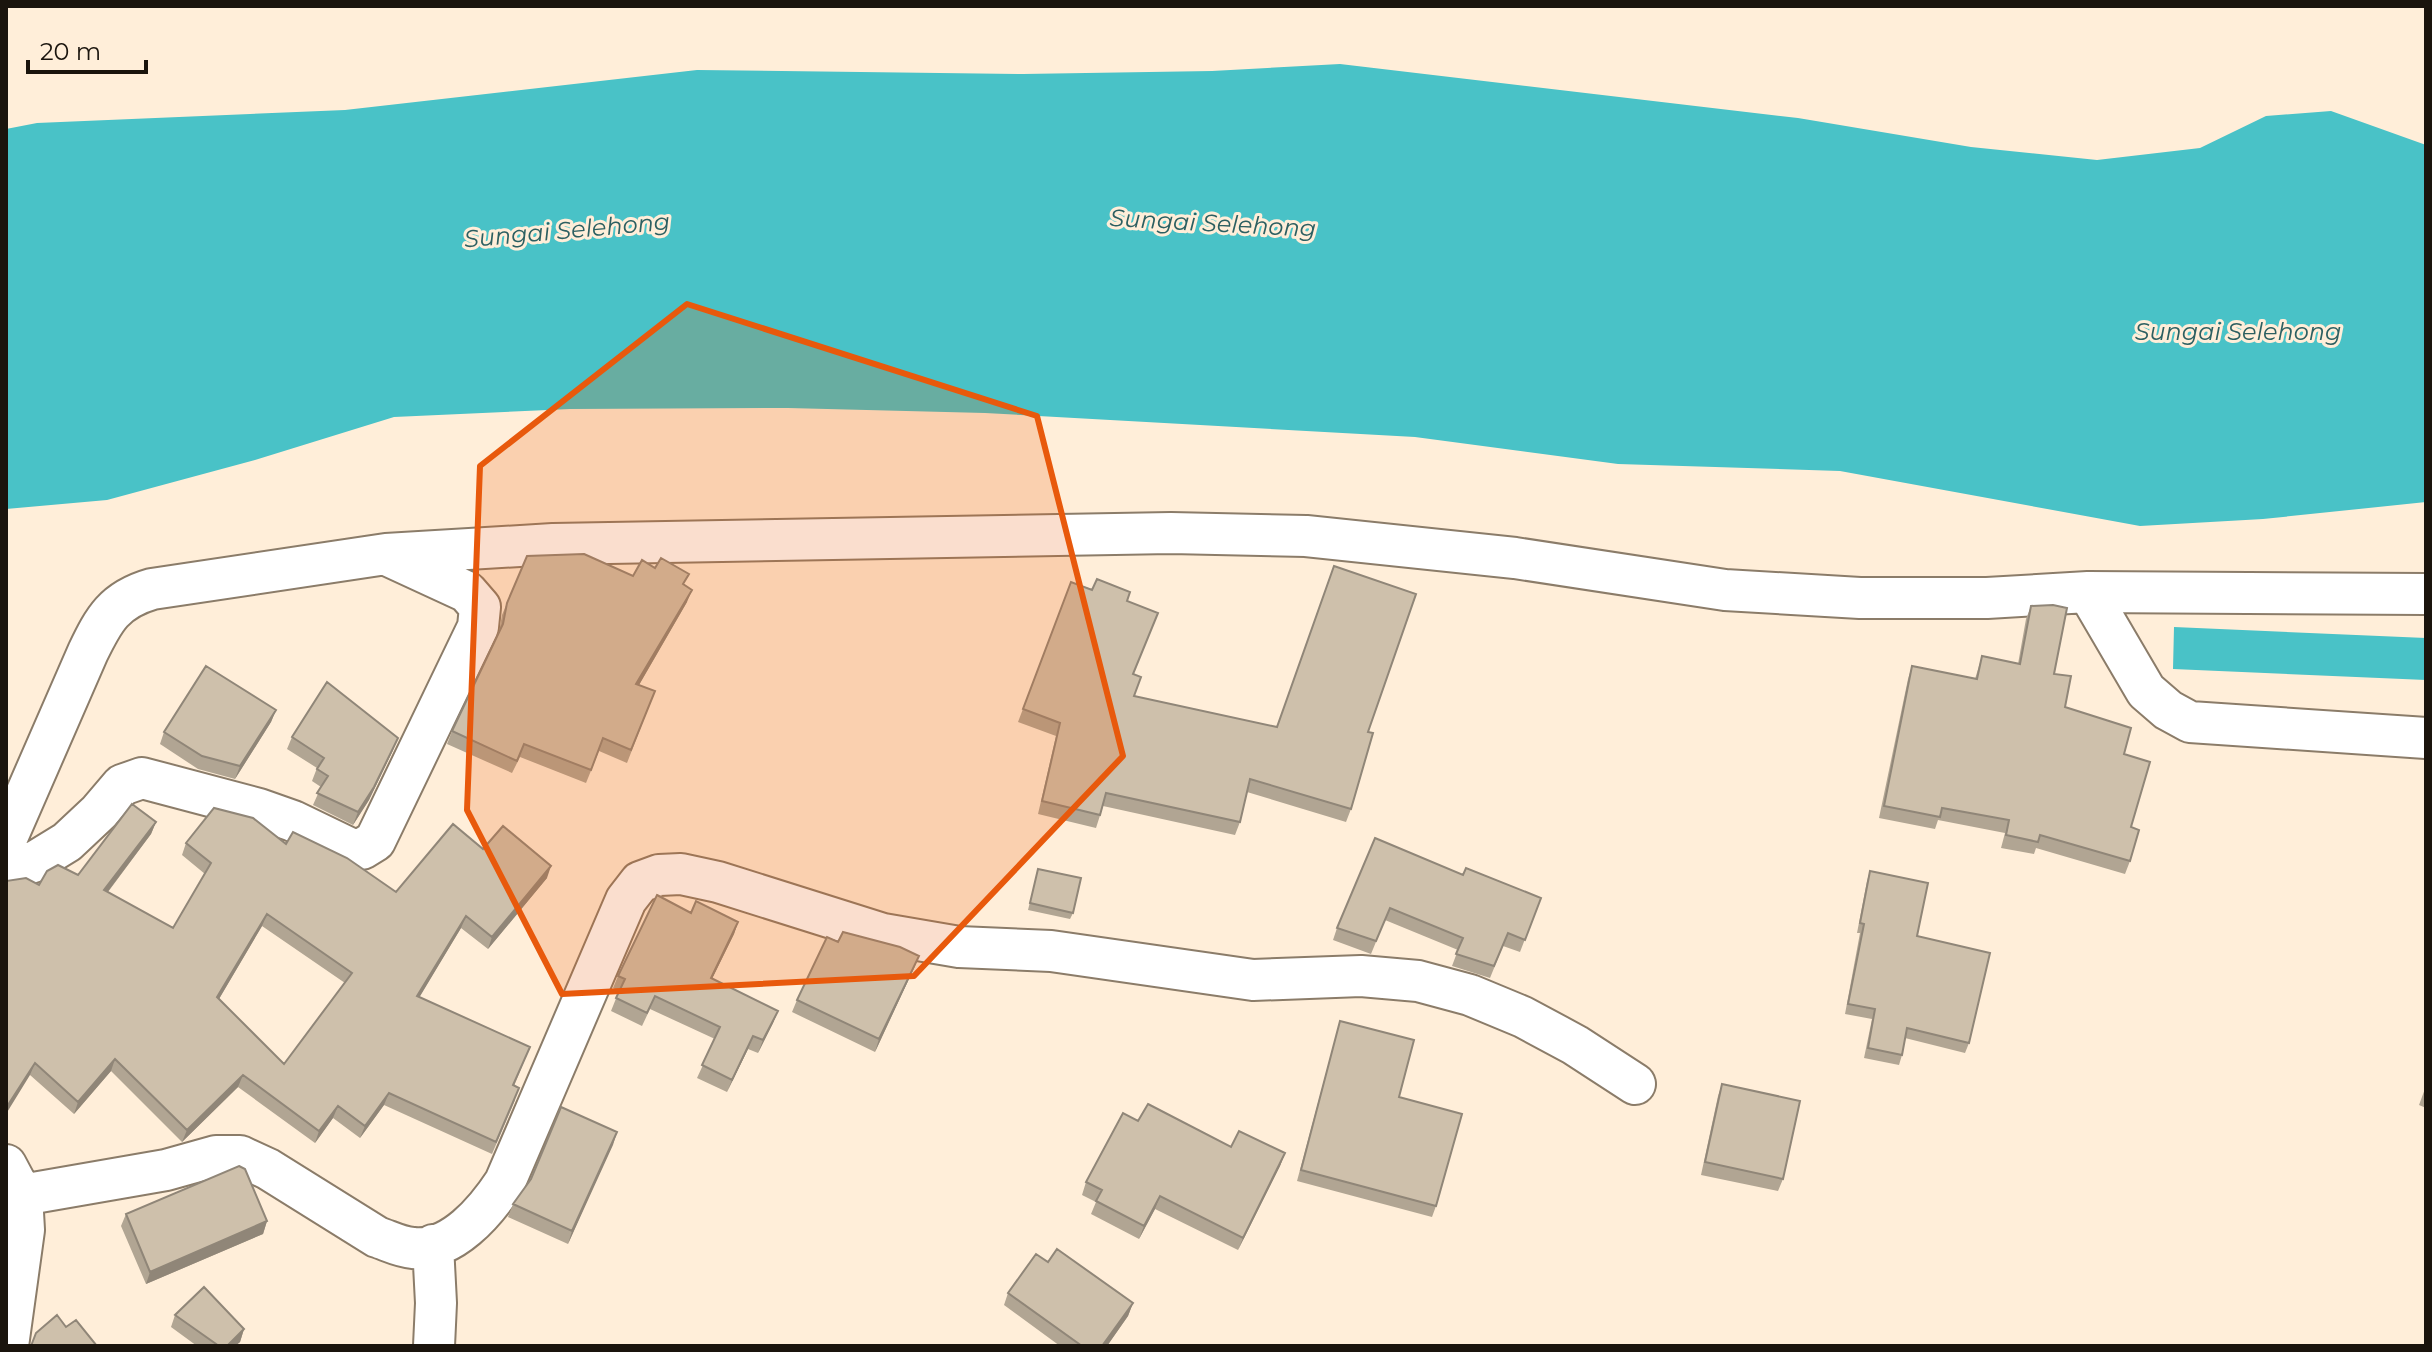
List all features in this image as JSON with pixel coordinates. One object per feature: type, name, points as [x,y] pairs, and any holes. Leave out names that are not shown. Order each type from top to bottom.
[{"type":"street","points":[[6,840],[88,652],[102,624],[116,606],[133,594],[152,589],[386,554],[553,544],[1034,534],[1186,534],[1335,539],[1515,558],[1725,590],[1860,598],[1987,598],[2088,592],[2426,594]]},
{"type":"street","points":[[6,871],[36,861],[67,842],[122,785],[142,778],[259,809],[293,821],[351,849],[362,849],[375,841],[478,627],[480,607],[467,592],[386,554]]},
{"type":"street","points":[[2088,592],[2146,691],[2168,710],[2190,722],[2426,738]]},
{"type":"street","points":[[8,1346],[24,1230],[14,1180],[166,1170],[216,1156],[240,1156],[268,1169],[377,1237],[416,1248],[452,1237],[469,1225],[484,1211],[505,1182],[626,900],[640,882],[659,875],[681,874],[718,882],[883,934],[959,947],[1051,951],[1253,980],[1361,976],[1418,981],[1470,995],[1523,1017],[1575,1045],[1635,1084]]},
{"type":"street","points":[[433,1245],[436,1303],[434,1346]]},
{"type":"highlighted area","points":[[687,304],[1037,416],[1123,756],[914,976],[562,994],[467,810],[480,466]]},
{"type":"water","name":"Sungai Selehong","points":[[1340,64],[1798,118],[1971,147],[2097,160],[2200,148],[2266,116],[2331,111],[2426,145],[2426,502],[2263,519],[2140,526],[1840,471],[1618,464],[1415,437],[985,413],[788,408],[570,409],[394,417],[255,460],[107,500],[6,509],[6,129],[37,123],[345,110],[697,70],[1023,74],[1212,71]]},
{"type":"water","points":[[2174,627],[2426,638],[2426,680],[2173,669]]},
{"type":"building","points":[[584,554],[633,576],[642,560],[655,568],[661,558],[689,574],[683,584],[692,590],[636,684],[655,691],[631,750],[603,738],[591,770],[524,744],[517,761],[452,731],[503,624],[507,603],[527,556]]},
{"type":"building","points":[[1334,566],[1416,594],[1368,732],[1373,733],[1351,809],[1250,779],[1240,822],[1106,793],[1100,815],[1042,801],[1060,723],[1023,709],[1071,582],[1092,590],[1097,579],[1130,592],[1127,601],[1158,613],[1133,674],[1141,677],[1134,696],[1277,727]]},
{"type":"building","points":[[2031,606],[2067,608],[2054,674],[2071,676],[2065,707],[2131,728],[2124,754],[2150,762],[2131,827],[2139,830],[2130,861],[2040,835],[2038,842],[2006,835],[2009,820],[1942,808],[1940,817],[1884,806],[1912,666],[1977,679],[1982,656],[2020,664]]},
{"type":"building","points":[[206,666],[276,710],[240,766],[202,756],[164,732]]},
{"type":"building","points":[[327,682],[398,738],[358,812],[317,793],[328,776],[317,769],[324,758],[292,737]]},
{"type":"building","points":[[132,804],[156,822],[104,890],[173,928],[211,863],[186,843],[214,808],[253,818],[286,844],[293,832],[347,858],[396,892],[453,824],[483,849],[503,826],[551,866],[492,937],[466,916],[417,996],[530,1047],[513,1085],[519,1088],[496,1142],[389,1093],[365,1126],[338,1106],[319,1131],[243,1075],[187,1130],[115,1059],[78,1102],[35,1063],[6,1108],[6,881],[26,878],[39,885],[47,871],[58,865],[78,875]],"holes":[[[267,914],[352,973],[284,1064],[217,997]]]},
{"type":"building","points":[[1375,838],[1463,875],[1466,868],[1541,898],[1525,940],[1508,933],[1494,966],[1456,954],[1463,938],[1390,908],[1376,941],[1337,928]]},
{"type":"building","points":[[1038,869],[1081,878],[1073,913],[1030,903]]},
{"type":"building","points":[[1870,871],[1928,883],[1917,936],[1990,953],[1969,1043],[1907,1028],[1902,1055],[1868,1048],[1875,1009],[1848,1004],[1864,924],[1860,923]]},
{"type":"building","points":[[657,895],[691,913],[696,901],[738,922],[711,978],[778,1011],[763,1040],[753,1036],[732,1080],[702,1065],[720,1027],[655,996],[647,1013],[616,998],[625,979],[618,976]]},
{"type":"building","points":[[843,932],[900,947],[919,956],[879,1039],[797,1000],[827,937],[838,942]]},
{"type":"building","points":[[1340,1021],[1414,1040],[1399,1097],[1462,1114],[1436,1206],[1301,1170]]},
{"type":"building","points":[[1722,1084],[1800,1101],[1783,1179],[1705,1162]]},
{"type":"building","points":[[1148,1104],[1231,1147],[1239,1131],[1285,1153],[1243,1238],[1160,1196],[1144,1226],[1096,1201],[1102,1190],[1086,1182],[1123,1113],[1138,1121]]},
{"type":"building","points":[[561,1107],[617,1132],[572,1231],[513,1204],[531,1179]]},
{"type":"building","points":[[239,1166],[245,1169],[267,1221],[150,1272],[126,1214]]},
{"type":"building","points":[[1057,1249],[1133,1303],[1102,1346],[1082,1346],[1008,1293],[1036,1254],[1048,1262]]},
{"type":"building","points":[[204,1287],[244,1329],[227,1346],[219,1346],[175,1315]]},
{"type":"building","points":[[57,1315],[66,1327],[76,1320],[97,1346],[31,1346],[36,1333]]}]
